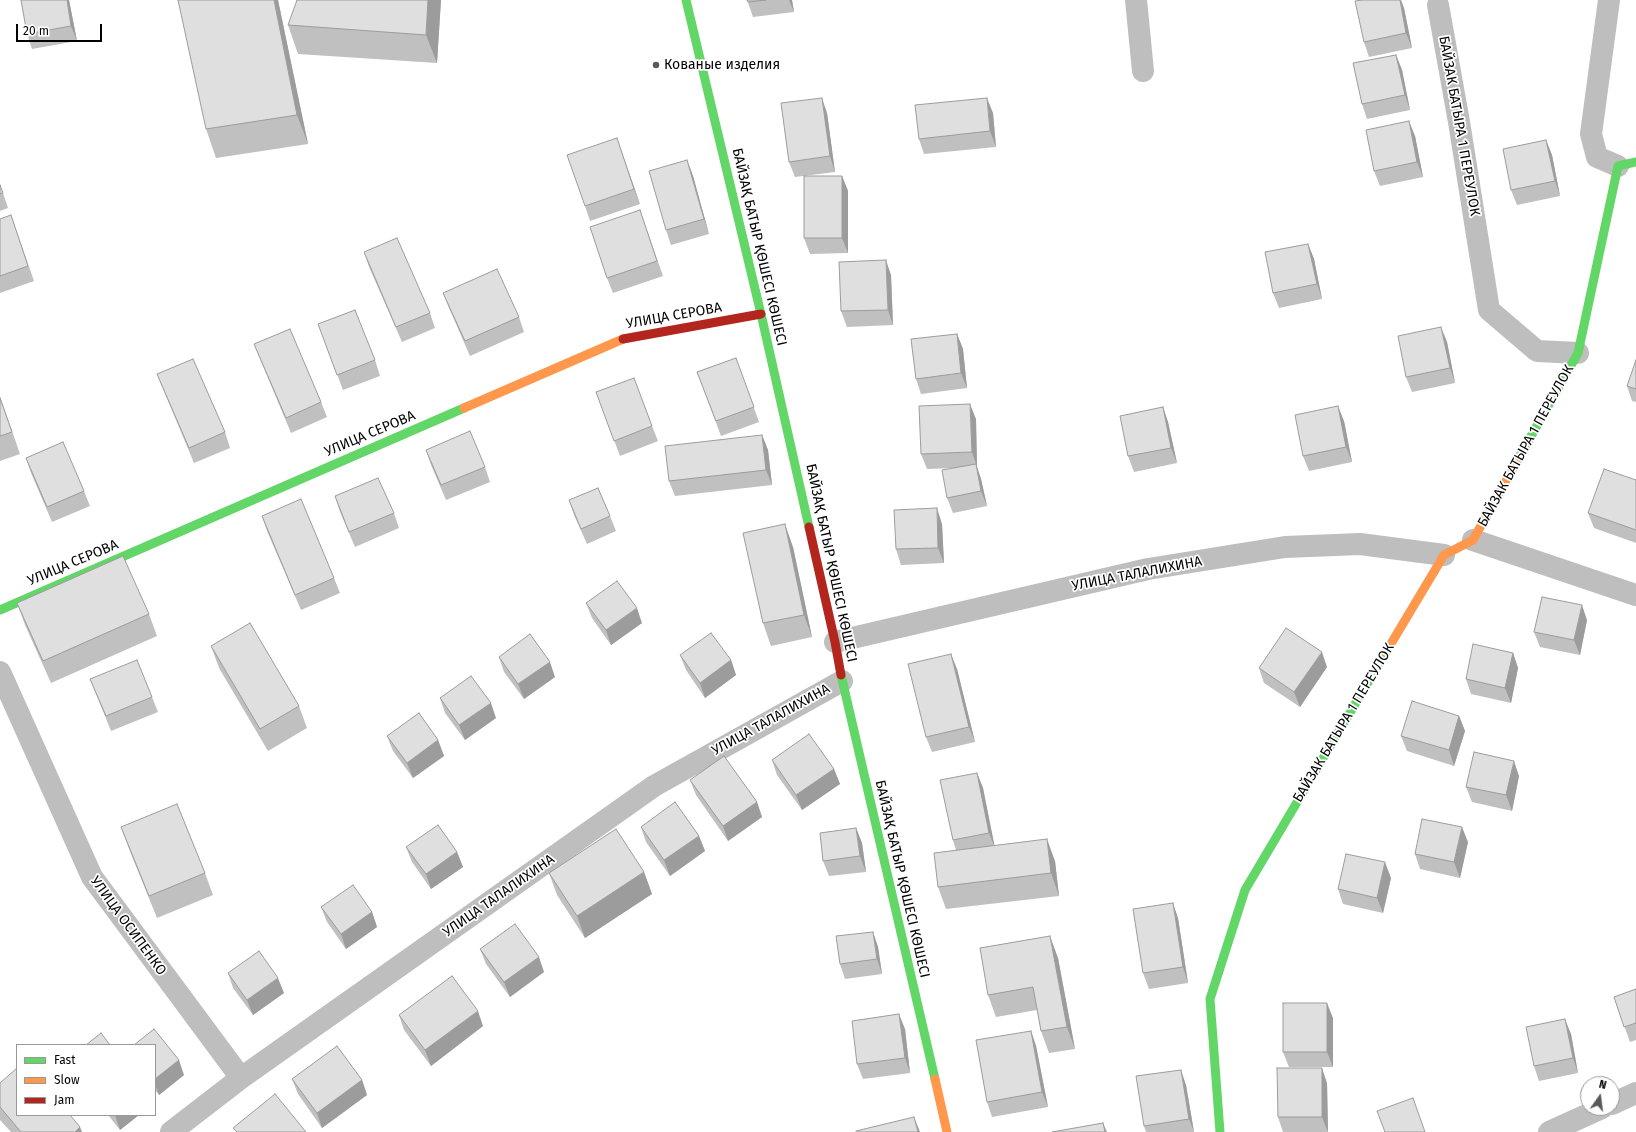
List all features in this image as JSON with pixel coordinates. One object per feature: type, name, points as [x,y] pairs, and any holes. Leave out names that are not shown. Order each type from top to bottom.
[{"type":"street","name":"БАЙЗАҚ БАТЫР ҚӨШЕСІ КӨШЕСІ","points":[[686,0],[761,314],[835,642],[842,681],[947,1132]]},
{"type":"street","points":[[1136,0],[1143,71]]},
{"type":"street","points":[[1610,0],[1591,134],[1597,157],[1627,164]]},
{"type":"street","name":"БАЙЗАК БАТЫРА 1 ПЕРЕУЛОК","points":[[1438,4],[1459,122],[1488,310],[1538,351],[1578,353]]},
{"type":"street","name":"БАЙЗАК БАТЫРА 1 ПЕРЕУЛОК","points":[[1220,1132],[1210,999],[1245,890],[1444,555],[1473,540],[1578,353],[1627,164]]},
{"type":"street","name":"УЛИЦА СЕРОВА","points":[[0,610],[627,337],[761,314]]},
{"type":"street","points":[[1473,540],[1636,595]]},
{"type":"street","name":"УЛИЦА ТАЛАЛИХИНА","points":[[835,642],[1148,569],[1286,547],[1360,544],[1444,555]]},
{"type":"street","name":"УЛИЦА ОСИПЕНКО","points":[[0,672],[92,877],[241,1078]]},
{"type":"street","name":"УЛИЦА ТАЛАЛИХИНА","points":[[171,1132],[241,1078],[654,786],[842,681]]},
{"type":"street","points":[[1620,1100],[1636,1093]]},
{"type":"street","points":[[1549,1132],[1584,1116]]},
{"type":"building","points":[[21,0],[67,0],[71,26],[27,34]]},
{"type":"building","points":[[178,0],[274,0],[297,115],[206,129]]},
{"type":"building","points":[[297,0],[428,0],[426,35],[288,25]]},
{"type":"building","points":[[747,0],[766,0],[748,2]]},
{"type":"building","points":[[1400,0],[1406,33],[1364,42],[1355,1]]},
{"type":"building","points":[[1396,55],[1405,95],[1362,104],[1353,63]]},
{"type":"building","points":[[822,98],[830,156],[789,162],[781,103]]},
{"type":"building","points":[[987,98],[990,131],[919,139],[915,105]]},
{"type":"building","points":[[1409,121],[1417,162],[1374,171],[1366,130]]},
{"type":"building","points":[[617,138],[634,189],[585,206],[567,155]]},
{"type":"building","points":[[1546,140],[1555,181],[1511,190],[1503,149]]},
{"type":"building","points":[[687,160],[704,219],[666,230],[649,171]]},
{"type":"building","points":[[804,176],[842,176],[842,238],[804,238]]},
{"type":"building","points":[[0,185],[3,193],[0,194]]},
{"type":"building","points":[[640,210],[657,261],[607,278],[590,227]]},
{"type":"building","points":[[11,215],[28,266],[0,276],[0,219]]},
{"type":"building","points":[[397,238],[430,313],[396,327],[364,252]]},
{"type":"building","points":[[1308,244],[1317,284],[1273,293],[1265,252]]},
{"type":"building","points":[[886,260],[888,310],[841,311],[839,262]]},
{"type":"building","points":[[497,269],[519,317],[465,341],[443,293]]},
{"type":"building","points":[[355,310],[375,360],[337,375],[318,324]]},
{"type":"building","points":[[1441,327],[1450,368],[1406,377],[1398,336]]},
{"type":"building","points":[[290,329],[321,402],[286,418],[254,344]]},
{"type":"building","points":[[957,334],[961,373],[916,379],[911,339]]},
{"type":"building","points":[[736,358],[754,407],[716,421],[697,372]]},
{"type":"building","points":[[193,359],[225,432],[189,448],[157,374]]},
{"type":"building","points":[[1636,360],[1636,389],[1627,386]]},
{"type":"building","points":[[634,378],[652,426],[614,441],[596,392]]},
{"type":"building","points":[[0,398],[12,432],[0,436]]},
{"type":"building","points":[[970,404],[972,452],[921,454],[919,406]]},
{"type":"building","points":[[1338,406],[1346,447],[1303,456],[1295,415]]},
{"type":"building","points":[[1163,407],[1171,448],[1128,456],[1120,416]]},
{"type":"building","points":[[470,431],[485,467],[441,485],[426,450]]},
{"type":"building","points":[[762,435],[766,470],[669,481],[665,446]]},
{"type":"building","points":[[63,442],[84,491],[47,507],[26,458]]},
{"type":"building","points":[[976,464],[981,491],[947,498],[942,470]]},
{"type":"building","points":[[1604,469],[1636,480],[1636,530],[1588,513]]},
{"type":"building","points":[[378,478],[394,513],[349,532],[335,496]]},
{"type":"building","points":[[598,488],[610,516],[581,529],[569,500]]},
{"type":"building","points":[[301,499],[334,578],[295,595],[262,516]]},
{"type":"building","points":[[937,508],[938,548],[896,549],[894,510]]},
{"type":"building","points":[[785,524],[804,615],[763,623],[743,533]]},
{"type":"building","points":[[123,556],[149,614],[43,661],[17,603]]},
{"type":"building","points":[[617,581],[637,608],[606,630],[586,603]]},
{"type":"building","points":[[1542,597],[1582,605],[1574,640],[1534,632]]},
{"type":"building","points":[[250,623],[299,706],[260,729],[211,646]]},
{"type":"building","points":[[1286,628],[1322,652],[1294,692],[1259,668]]},
{"type":"building","points":[[711,633],[731,660],[700,683],[680,655]]},
{"type":"building","points":[[530,634],[550,662],[518,684],[499,657]]},
{"type":"building","points":[[1473,644],[1513,653],[1505,688],[1466,679]]},
{"type":"building","points":[[951,654],[969,727],[926,737],[908,664]]},
{"type":"building","points":[[137,660],[152,697],[106,716],[90,679]]},
{"type":"building","points":[[471,676],[491,703],[459,725],[440,698]]},
{"type":"building","points":[[1412,701],[1459,716],[1449,750],[1401,736]]},
{"type":"building","points":[[419,713],[438,740],[407,763],[387,736]]},
{"type":"building","points":[[809,734],[834,769],[796,795],[772,760]]},
{"type":"building","points":[[1474,752],[1514,761],[1506,795],[1466,787]]},
{"type":"building","points":[[724,756],[757,802],[723,826],[690,780]]},
{"type":"building","points":[[977,773],[989,833],[953,840],[940,780]]},
{"type":"building","points":[[675,802],[699,836],[664,860],[641,827]]},
{"type":"building","points":[[177,804],[205,873],[149,896],[121,827]]},
{"type":"building","points":[[1422,819],[1462,827],[1454,862],[1415,854]]},
{"type":"building","points":[[438,825],[457,852],[426,874],[406,847]]},
{"type":"building","points":[[856,828],[860,856],[823,861],[820,833]]},
{"type":"building","points":[[616,829],[644,872],[577,916],[549,873]]},
{"type":"building","points":[[1047,839],[1051,873],[938,887],[934,853]]},
{"type":"building","points":[[1346,854],[1385,862],[1377,898],[1338,889]]},
{"type":"building","points":[[353,885],[372,912],[341,934],[321,907]]},
{"type":"building","points":[[1173,903],[1183,967],[1143,973],[1133,909]]},
{"type":"building","points":[[515,924],[539,957],[504,982],[480,949]]},
{"type":"building","points":[[873,932],[877,959],[840,964],[836,936]]},
{"type":"building","points":[[1050,936],[1067,1027],[1041,1031],[1033,987],[988,995],[980,948]]},
{"type":"building","points":[[259,951],[278,978],[247,1000],[228,973]]},
{"type":"building","points":[[452,976],[478,1011],[425,1050],[399,1015]]},
{"type":"building","points":[[1636,989],[1636,1023],[1624,1027],[1614,997]]},
{"type":"building","points":[[1283,1003],[1327,1003],[1327,1052],[1283,1052]]},
{"type":"building","points":[[899,1014],[905,1058],[857,1064],[852,1021]]},
{"type":"building","points":[[1565,1019],[1573,1058],[1534,1066],[1526,1027]]},
{"type":"building","points":[[154,1029],[179,1060],[156,1078],[156,1044],[135,1044]]},
{"type":"building","points":[[1031,1031],[1042,1092],[987,1102],[976,1040]]},
{"type":"building","points":[[101,1033],[109,1044],[87,1044]]},
{"type":"building","points":[[337,1046],[362,1080],[317,1113],[292,1079]]},
{"type":"building","points":[[1277,1068],[1322,1068],[1322,1117],[1278,1117]]},
{"type":"building","points":[[16,1069],[16,1116],[71,1116],[80,1127],[75,1132],[21,1132],[0,1107],[0,1083]]},
{"type":"building","points":[[1181,1070],[1189,1119],[1144,1126],[1136,1076]]},
{"type":"building","points":[[275,1094],[306,1132],[237,1132],[233,1128]]},
{"type":"building","points":[[1413,1098],[1425,1132],[1385,1132],[1377,1111]]},
{"type":"building","points":[[914,1117],[918,1132],[856,1132],[856,1131]]},
{"type":"building","points":[[1103,1123],[1105,1132],[1052,1132]]},
{"type":"traffic: fast","points":[[686,0],[761,314],[809,527]]},
{"type":"traffic: fast","points":[[1517,461],[1578,353],[1618,166],[1636,162]]},
{"type":"traffic: fast","points":[[0,610],[464,408]]},
{"type":"traffic: fast","points":[[1220,1132],[1210,999],[1245,890],[1386,652]]},
{"type":"traffic: fast","points":[[841,675],[935,1079]]},
{"type":"traffic: slow","points":[[464,408],[623,339]]},
{"type":"traffic: slow","points":[[1386,652],[1444,555],[1473,540],[1517,461]]},
{"type":"traffic: slow","points":[[935,1079],[947,1132]]},
{"type":"traffic: jam","points":[[623,339],[761,314]]},
{"type":"traffic: jam","points":[[809,527],[841,675]]},
{"type":"place","name":"Кованые изделия","points":[[656,65]]}]
